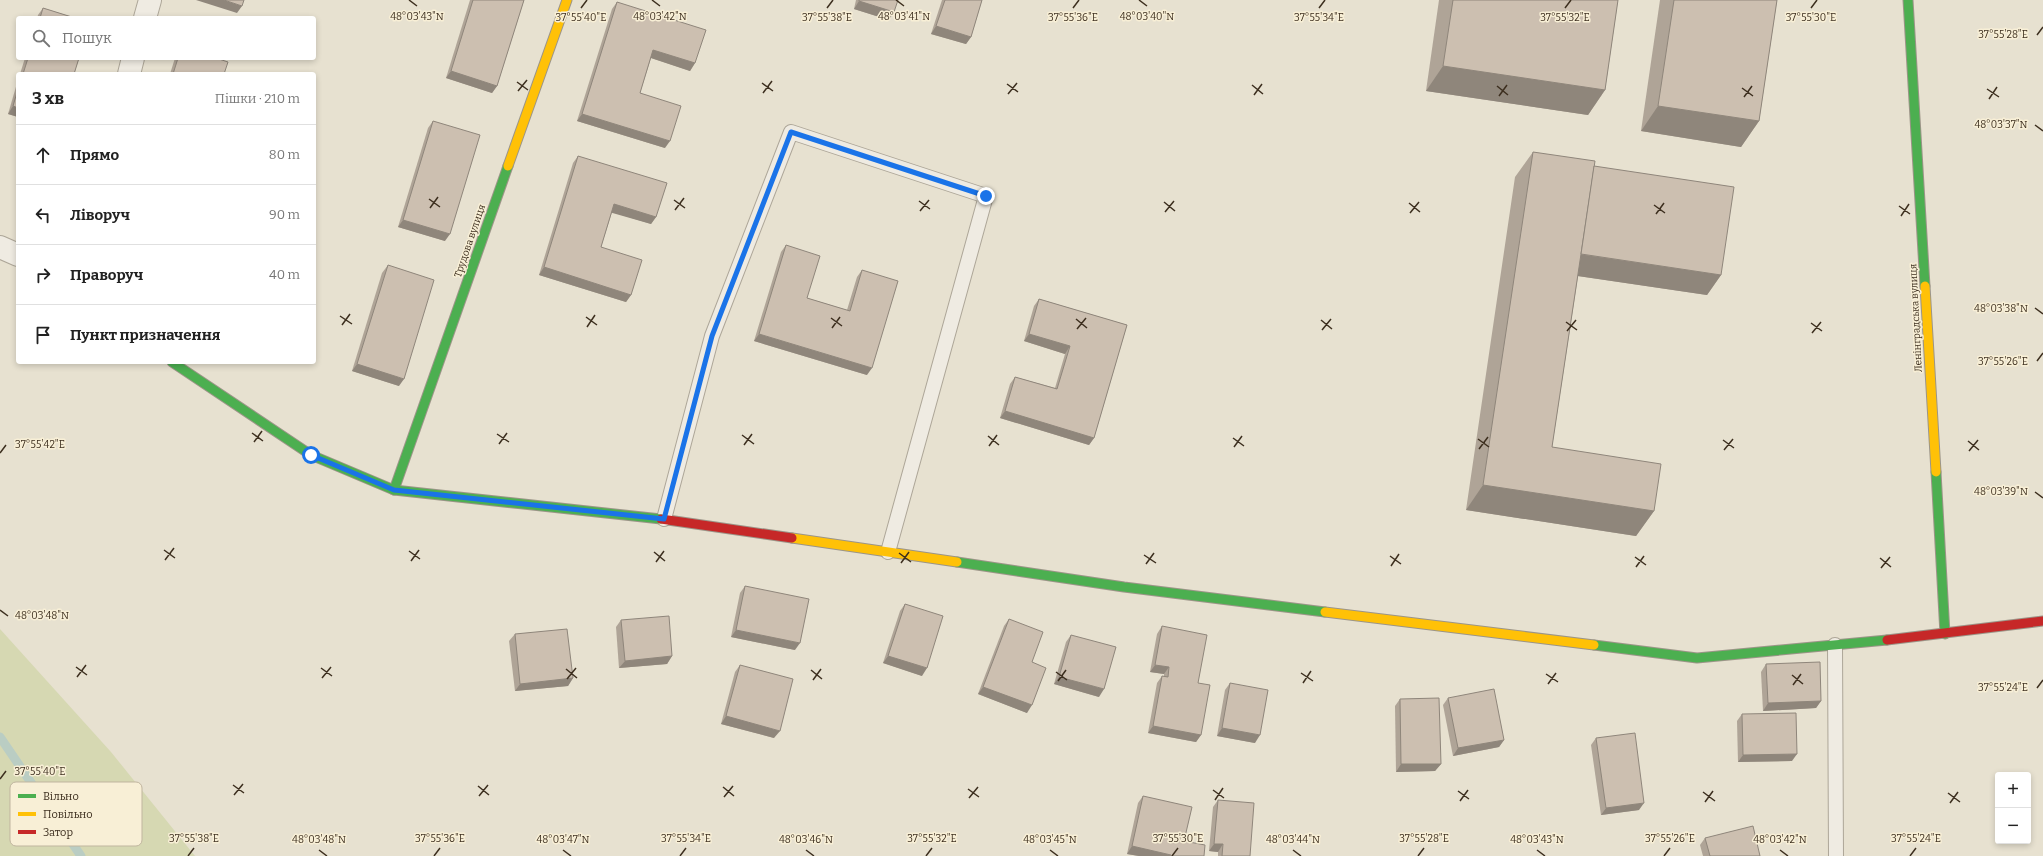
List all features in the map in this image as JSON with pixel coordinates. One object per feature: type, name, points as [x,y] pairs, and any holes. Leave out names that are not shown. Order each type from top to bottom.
[{"type":"street","points":[[145,16],[150,0]]},
{"type":"street","name":"Трудова вулиця","points":[[394,490],[567,0]]},
{"type":"street","name":"Ленінградська вулиця","points":[[1908,0],[1945,634]]},
{"type":"street","points":[[130,72],[132,60]]},
{"type":"street","points":[[0,247],[16,254]]},
{"type":"street","points":[[175,364],[311,455],[394,490],[664,519],[1124,587],[1697,658],[1945,634],[2043,621]]},
{"type":"lane","points":[[664,519],[712,336],[791,132],[986,196],[888,552]]},
{"type":"lane","points":[[1835,645],[1836,856]]},
{"type":"green space","points":[[0,629],[111,752],[135,782],[10,782],[10,846],[142,846],[142,790],[195,856],[0,856]]},
{"type":"building","points":[[224,0],[244,0],[242,6]]},
{"type":"building","points":[[473,0],[524,0],[497,86],[451,71]]},
{"type":"building","points":[[859,0],[898,0],[894,12]]},
{"type":"building","points":[[945,0],[982,0],[971,37],[936,26]]},
{"type":"building","points":[[1453,0],[1618,0],[1605,90],[1443,66]]},
{"type":"building","points":[[1674,0],[1777,0],[1759,121],[1658,106]]},
{"type":"building","points":[[617,2],[706,30],[695,63],[653,50],[640,93],[681,106],[670,141],[582,114]]},
{"type":"building","points":[[43,8],[69,16],[41,16]]},
{"type":"building","points":[[27,60],[78,60],[75,72],[24,72]]},
{"type":"building","points":[[177,60],[222,60],[228,62],[225,72],[174,72]]},
{"type":"building","points":[[16,96],[16,107],[13,106]]},
{"type":"building","points":[[433,121],[480,135],[450,234],[403,220]]},
{"type":"building","points":[[1533,152],[1595,161],[1552,447],[1661,464],[1654,511],[1483,485]]},
{"type":"building","points":[[578,156],[667,183],[656,217],[614,204],[601,247],[642,260],[631,295],[544,267]]},
{"type":"building","points":[[1594,166],[1734,187],[1721,275],[1581,254]]},
{"type":"building","points":[[786,245],[820,256],[807,298],[850,311],[862,270],[898,281],[872,368],[759,334]]},
{"type":"building","points":[[388,265],[434,280],[404,379],[357,364]]},
{"type":"building","points":[[1039,299],[1127,325],[1094,438],[1005,411],[1015,377],[1057,389],[1070,346],[1029,334]]},
{"type":"building","points":[[745,586],[809,599],[800,643],[736,630]]},
{"type":"building","points":[[905,604],[943,616],[927,668],[888,656]]},
{"type":"building","points":[[669,616],[672,656],[625,661],[621,620]]},
{"type":"building","points":[[1009,619],[1043,632],[1032,662],[1046,668],[1032,705],[983,687]]},
{"type":"building","points":[[1162,626],[1207,635],[1198,683],[1210,685],[1201,735],[1153,726],[1162,676],[1168,677],[1169,667],[1155,665]]},
{"type":"building","points":[[567,629],[573,678],[520,684],[515,634]]},
{"type":"building","points":[[1071,635],[1116,647],[1104,689],[1059,677]]},
{"type":"building","points":[[1820,662],[1821,701],[1768,703],[1766,664]]},
{"type":"building","points":[[740,665],[793,679],[780,731],[726,716]]},
{"type":"building","points":[[1230,683],[1268,690],[1260,735],[1222,728]]},
{"type":"building","points":[[1494,689],[1504,740],[1458,748],[1448,698]]},
{"type":"building","points":[[1439,698],[1441,764],[1401,764],[1400,699]]},
{"type":"building","points":[[1796,713],[1797,754],[1743,755],[1742,714]]},
{"type":"building","points":[[1635,733],[1644,803],[1606,808],[1596,738]]},
{"type":"building","points":[[1143,796],[1192,807],[1184,841],[1205,845],[1204,856],[1171,856],[1132,846]]},
{"type":"building","points":[[1218,800],[1254,803],[1250,856],[1222,856],[1223,844],[1214,844]]},
{"type":"building","points":[[1753,826],[1760,856],[1710,856],[1705,838]]},
{"type":"waterway","points":[[0,737],[31,782]]},
{"type":"waterway","points":[[74,846],[81,856]]},
{"type":"traffic: fast","points":[[1908,0],[1925,286]]},
{"type":"traffic: fast","points":[[394,490],[508,166]]},
{"type":"traffic: fast","points":[[175,364],[311,455],[394,490],[661,519]]},
{"type":"traffic: fast","points":[[1936,472],[1945,634]]},
{"type":"traffic: fast","points":[[957,562],[1124,587],[1325,612]]},
{"type":"traffic: fast","points":[[1594,645],[1697,658],[1887,640]]},
{"type":"traffic: slow","points":[[508,166],[567,0]]},
{"type":"traffic: slow","points":[[1925,286],[1936,472]]},
{"type":"traffic: slow","points":[[792,538],[957,562]]},
{"type":"traffic: slow","points":[[1325,612],[1594,645]]},
{"type":"traffic: jam","points":[[661,519],[792,538]]},
{"type":"traffic: jam","points":[[1887,640],[2043,621]]},
{"type":"route","points":[[311,455],[394,490],[664,519],[712,336],[791,132],[986,196]]}]
